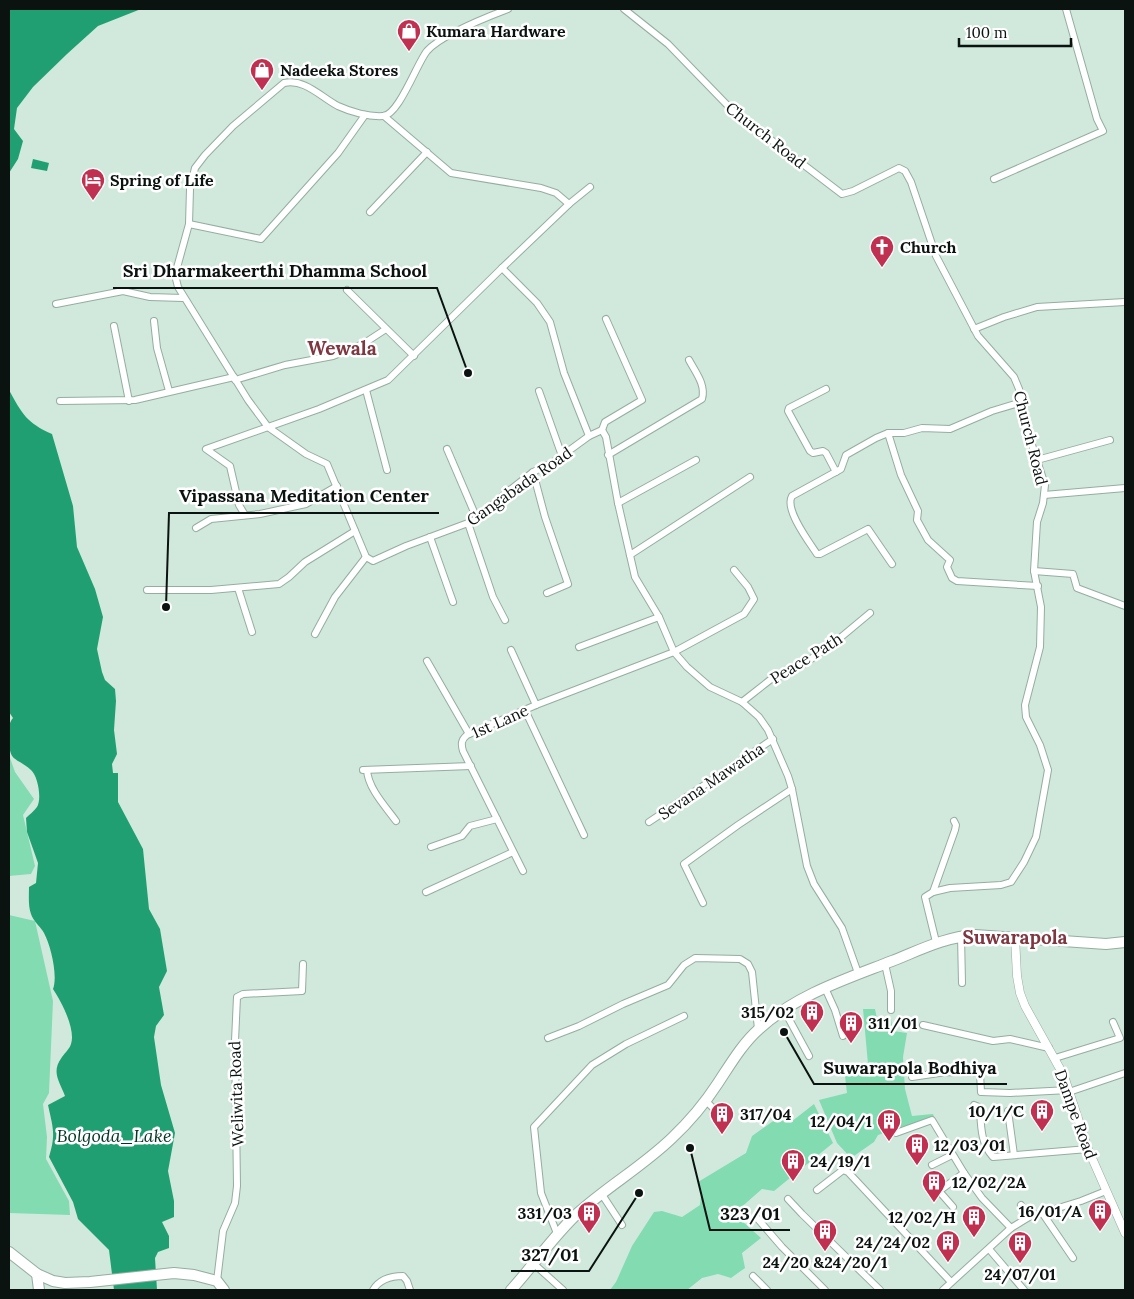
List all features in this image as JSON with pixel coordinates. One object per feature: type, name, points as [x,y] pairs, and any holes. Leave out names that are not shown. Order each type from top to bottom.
[{"type":"main road","points":[[511,1290],[576,1215],[656,1152],[686,1124],[758,1029],[784,1010],[858,973],[885,964],[936,942],[961,936],[1015,937],[1106,944],[1125,942]]},
{"type":"main road","points":[[9,1252],[36,1274],[52,1281],[65,1283],[174,1273],[194,1275],[217,1282],[224,1290]]},
{"type":"main road","points":[[36,1274],[39,1290]]},
{"type":"street","points":[[384,116],[391,112],[398,102],[427,52],[432,47],[476,22],[508,9]]},
{"type":"street","name":"Church Road","points":[[624,9],[668,44],[732,110],[842,194],[853,191],[899,168],[904,171],[911,182],[936,256],[974,329],[985,346],[1014,377],[1031,442],[1045,485],[1037,522],[1034,571],[1041,607],[1040,647],[1025,705],[1026,717],[1040,745],[1048,770],[1036,837],[1024,862],[1011,882],[1001,885],[968,886],[933,892]]},
{"type":"street","points":[[994,179],[1103,131],[1095,110],[1066,9]]},
{"type":"street","points":[[315,634],[335,597],[366,557],[327,464],[306,454],[268,427],[183,298],[175,275],[189,224],[191,180],[195,168],[233,126],[284,83],[290,82],[300,83],[339,106],[366,114],[384,116],[451,173],[541,188],[556,192],[569,204]]},
{"type":"street","points":[[189,224],[261,239],[338,153],[366,114]]},
{"type":"street","points":[[370,212],[427,152]]},
{"type":"street","points":[[245,516],[239,505],[230,466],[206,449],[366,390],[388,380],[502,268],[569,204],[590,187]]},
{"type":"street","points":[[502,268],[537,303],[550,322],[564,373],[589,436]]},
{"type":"street","points":[[347,290],[414,356]]},
{"type":"street","points":[[56,304],[123,291],[150,297],[183,298]]},
{"type":"street","points":[[974,329],[1037,307],[1125,302]]},
{"type":"street","name":"Gangabada Road","points":[[366,557],[373,561],[406,546],[477,519],[533,472],[562,456],[589,436],[602,430],[605,422],[642,400],[606,319]]},
{"type":"street","points":[[154,321],[157,348],[169,391]]},
{"type":"street","points":[[114,326],[129,401]]},
{"type":"street","points":[[60,401],[129,401],[235,378],[285,365],[333,356],[363,344],[386,329]]},
{"type":"street","points":[[608,455],[702,399],[704,393],[702,383],[689,360]]},
{"type":"street","points":[[826,389],[789,408],[788,411],[810,451],[815,454],[823,451],[836,472]]},
{"type":"street","points":[[366,390],[387,470]]},
{"type":"street","points":[[539,391],[562,456]]},
{"type":"street","points":[[892,564],[868,529],[817,554],[802,532],[789,500],[792,496],[842,468],[846,455],[865,443],[888,433],[904,433],[922,428],[950,429],[992,411],[1022,402]]},
{"type":"street","points":[[602,430],[606,437],[608,455],[635,578],[659,618],[674,652],[687,667],[710,687],[742,702],[759,717],[773,739],[792,789],[807,866],[814,884],[842,928],[858,973]]},
{"type":"street","points":[[888,433],[901,475],[918,511],[916,520],[928,540],[950,560],[947,567],[952,578],[957,580],[1038,586]]},
{"type":"street","points":[[1037,460],[1110,440]]},
{"type":"street","points":[[447,450],[477,519]]},
{"type":"street","points":[[618,503],[696,460]]},
{"type":"street","points":[[533,472],[550,534],[568,584],[547,593]]},
{"type":"street","points":[[630,555],[750,477]]},
{"type":"street","points":[[196,528],[210,519],[260,514],[306,504],[337,486]]},
{"type":"street","points":[[1044,495],[1125,488]]},
{"type":"street","points":[[468,524],[493,597],[505,620]]},
{"type":"street","points":[[147,590],[211,590],[279,584],[305,562],[355,531]]},
{"type":"street","points":[[430,537],[454,602]]},
{"type":"street","name":"1st Lane","points":[[523,871],[461,746],[462,739],[469,734],[536,705],[674,652],[744,614],[754,599],[748,587],[734,570]]},
{"type":"street","points":[[1034,571],[1073,574],[1076,588],[1125,606]]},
{"type":"street","points":[[238,588],[252,632]]},
{"type":"street","name":"Peace Path","points":[[742,702],[770,680],[787,674],[811,659],[870,613]]},
{"type":"street","points":[[579,647],[659,618]]},
{"type":"street","points":[[511,650],[536,705]]},
{"type":"street","points":[[427,660],[469,734]]},
{"type":"street","points":[[525,710],[584,835]]},
{"type":"street","name":"Sevana Mawatha","points":[[649,822],[773,739]]},
{"type":"street","points":[[396,821],[371,784],[365,770],[471,766]]},
{"type":"street","points":[[703,903],[684,864],[792,789]]},
{"type":"street","points":[[431,847],[462,836],[470,826],[497,819]]},
{"type":"street","points":[[936,942],[925,897],[933,892],[955,830],[956,825],[954,821]]},
{"type":"street","points":[[426,892],[513,852]]},
{"type":"street","points":[[961,936],[962,983]]},
{"type":"street","name":"Dampe Road","points":[[1015,937],[1020,993],[1031,1018],[1056,1058],[1088,1149],[1125,1233]]},
{"type":"street","points":[[548,1038],[579,1026],[623,1004],[668,985],[684,965],[695,958],[740,959],[748,964],[752,972],[758,1029]]},
{"type":"street","name":"Weliwita Road","points":[[217,1282],[223,1231],[235,1203],[238,1186],[235,1041],[237,996],[243,994],[302,991],[303,964]]},
{"type":"street","points":[[885,964],[891,992],[891,1010]]},
{"type":"street","points":[[825,988],[835,1010],[843,1036]]},
{"type":"street","points":[[784,1010],[809,1056]]},
{"type":"street","points":[[558,1236],[541,1193],[534,1127],[592,1066],[626,1044],[684,1016]]},
{"type":"street","points":[[1056,1058],[1120,1038],[1113,1022]]},
{"type":"street","points":[[923,1025],[994,1041],[1010,1039],[1049,1048]]},
{"type":"street","points":[[912,1077],[946,1072],[980,1073],[981,1092],[1010,1093],[1069,1091],[1125,1073]]},
{"type":"street","points":[[706,1100],[724,1118]]},
{"type":"street","points":[[974,1105],[979,1107],[982,1131],[989,1152],[994,1157],[1088,1149]]},
{"type":"street","points":[[1008,1111],[1014,1155]]},
{"type":"street","points":[[896,1133],[932,1120],[964,1173],[982,1198],[1011,1228]]},
{"type":"street","points":[[932,1165],[952,1154]]},
{"type":"street","points":[[818,1190],[843,1170],[848,1172],[951,1282]]},
{"type":"street","points":[[953,1207],[939,1191],[964,1173]]},
{"type":"street","points":[[943,1290],[1011,1228],[1029,1217],[1043,1214],[1106,1191]]},
{"type":"street","points":[[601,1194],[622,1225]]},
{"type":"street","points":[[788,1199],[880,1290]]},
{"type":"street","points":[[1021,1205],[1029,1217]]},
{"type":"street","points":[[1043,1214],[1074,1258]]},
{"type":"street","points":[[757,1218],[782,1247],[825,1290]]},
{"type":"street","points":[[989,1249],[1024,1290]]},
{"type":"street","points":[[534,1264],[563,1290]]},
{"type":"street","points":[[373,1290],[376,1284],[394,1276],[403,1276],[410,1290]]},
{"type":"street","points":[[753,1276],[766,1290]]},
{"type":"shaded area","points":[[9,755],[15,772],[34,799],[23,815],[35,866],[31,874],[9,876]]},
{"type":"shaded area","points":[[9,915],[35,921],[53,1001],[49,1093],[43,1104],[47,1137],[46,1159],[69,1201],[70,1215],[9,1213]]},
{"type":"shaded area","points":[[863,1009],[875,1009],[877,1019],[891,1019],[893,1031],[907,1033],[903,1057],[905,1089],[912,1116],[933,1114],[934,1117],[878,1135],[874,1142],[851,1158],[837,1143],[819,1100],[847,1093],[844,1068],[868,1064]]},
{"type":"shaded area","points":[[814,1104],[833,1143],[774,1191],[762,1189],[738,1210],[742,1221],[761,1238],[742,1253],[745,1268],[731,1278],[718,1274],[702,1278],[687,1290],[610,1290],[616,1282],[632,1246],[654,1212],[662,1211],[682,1217],[700,1205],[701,1194],[698,1182],[746,1153],[752,1136],[776,1119],[791,1122]]},
{"type":"water","points":[[9,9],[141,9],[98,26],[33,87],[17,108],[14,129],[23,141],[18,159],[9,173]]},
{"type":"water","points":[[33,159],[49,163],[47,171],[31,168]]},
{"type":"water","name":"Bolgoda_Lake","points":[[9,390],[26,417],[37,426],[52,434],[73,506],[77,547],[95,589],[103,617],[97,649],[102,672],[105,680],[115,689],[114,730],[117,754],[112,764],[113,773],[118,773],[118,802],[143,849],[149,909],[160,929],[167,971],[159,987],[164,1015],[156,1026],[154,1037],[161,1085],[175,1133],[168,1171],[174,1201],[174,1217],[162,1222],[169,1236],[169,1248],[158,1252],[155,1258],[157,1290],[114,1290],[109,1250],[78,1219],[73,1202],[49,1157],[53,1131],[48,1105],[65,1096],[57,1076],[57,1067],[69,1049],[72,1038],[67,1015],[53,989],[55,977],[49,945],[44,933],[32,917],[29,908],[29,887],[36,883],[38,863],[27,832],[26,818],[37,807],[39,799],[36,777],[31,770],[14,758],[9,745],[9,727],[13,718],[9,712]]},
{"type":"place","name":"Kumara Hardware","points":[[409,52]]},
{"type":"place","name":"Nadeeka Stores","points":[[262,91]]},
{"type":"place","name":"Spring of Life","points":[[93,201]]},
{"type":"place","name":"Church","points":[[882,268]]},
{"type":"place","name":"Sri Dharmakeerthi Dhamma School","points":[[468,373]]},
{"type":"place","name":"Vipassana Meditation Center","points":[[166,607]]},
{"type":"place","name":"Suwarapola Bodhiya","points":[[784,1032]]},
{"type":"place","name":"315/02","points":[[812,1033]]},
{"type":"place","name":"311/01","points":[[851,1044]]},
{"type":"place","name":"10/1/C","points":[[1042,1132]]},
{"type":"place","name":"317/04","points":[[722,1135]]},
{"type":"place","name":"12/04/1","points":[[889,1142]]},
{"type":"place","name":"323/01","points":[[690,1148]]},
{"type":"place","name":"12/03/01","points":[[917,1166]]},
{"type":"place","name":"24/19/1","points":[[793,1182]]},
{"type":"place","name":"327/01","points":[[639,1193]]},
{"type":"place","name":"12/02/2A","points":[[934,1203]]},
{"type":"place","name":"16/01/A","points":[[1100,1232]]},
{"type":"place","name":"331/03","points":[[589,1234]]},
{"type":"place","name":"12/02/H","points":[[974,1238]]},
{"type":"place","name":"24/20 &24/20/1","points":[[825,1252]]},
{"type":"place","name":"24/24/02","points":[[948,1263]]},
{"type":"place","name":"24/07/01","points":[[1020,1264]]},
{"type":"district","name":"Wewala","points":[[342,348]]},
{"type":"district","name":"Suwarapola","points":[[1015,937]]}]
